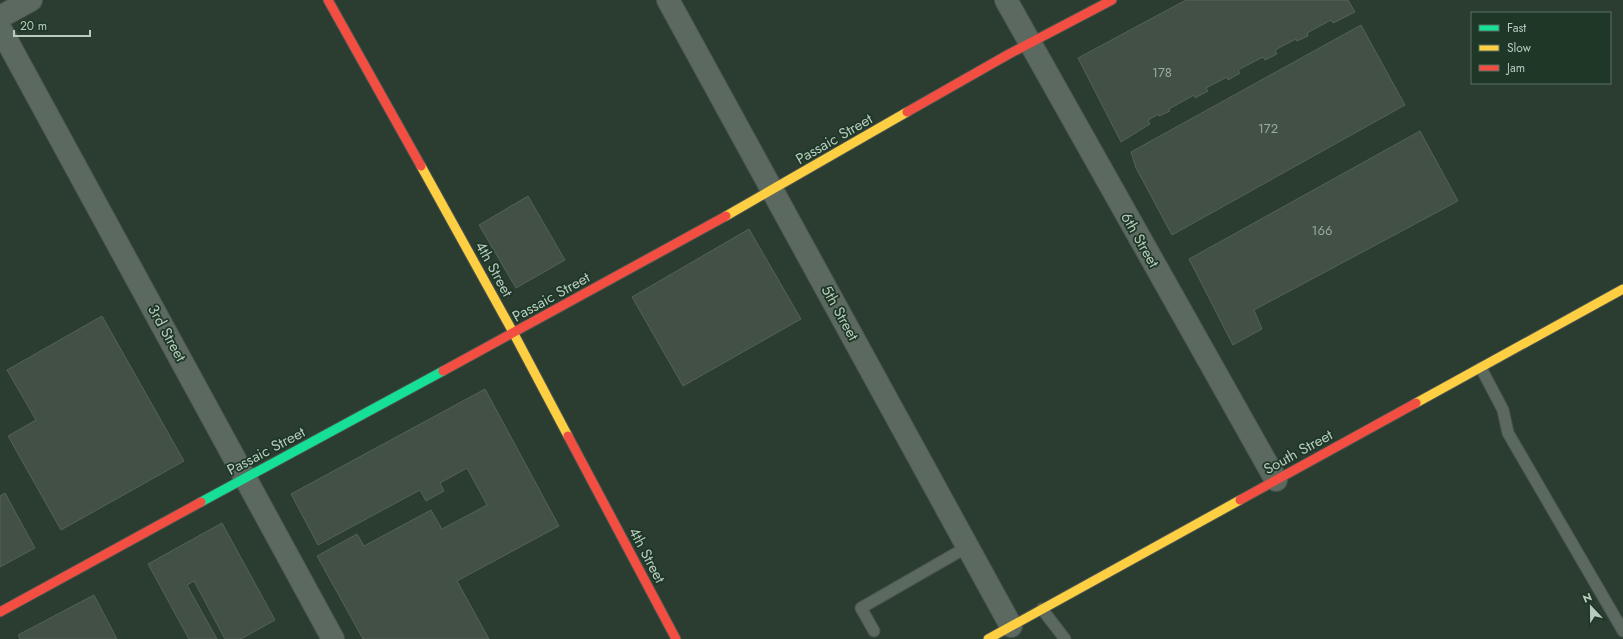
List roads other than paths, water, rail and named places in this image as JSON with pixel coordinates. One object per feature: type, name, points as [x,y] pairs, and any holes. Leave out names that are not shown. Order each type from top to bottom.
[{"type":"street","points":[[0,17],[31,0]]},
{"type":"street","name":"4th Street","points":[[328,0],[514,334],[676,639]]},
{"type":"street","name":"5th Street","points":[[668,0],[1011,626]]},
{"type":"street","name":"6th Street","points":[[1006,0],[1028,43],[1276,480]]},
{"type":"street","name":"Passaic Street","points":[[0,612],[245,478],[514,334],[772,190],[1028,43],[1112,0]]},
{"type":"street","name":"3rd Street","points":[[0,28],[333,639]]},
{"type":"street","name":"South Street","points":[[988,639],[1623,289]]},
{"type":"lane","points":[[1481,368],[1503,410],[1508,433],[1623,631]]},
{"type":"lane","points":[[874,631],[861,608],[967,547]]},
{"type":"lane","points":[[1042,609],[1065,639]]}]
